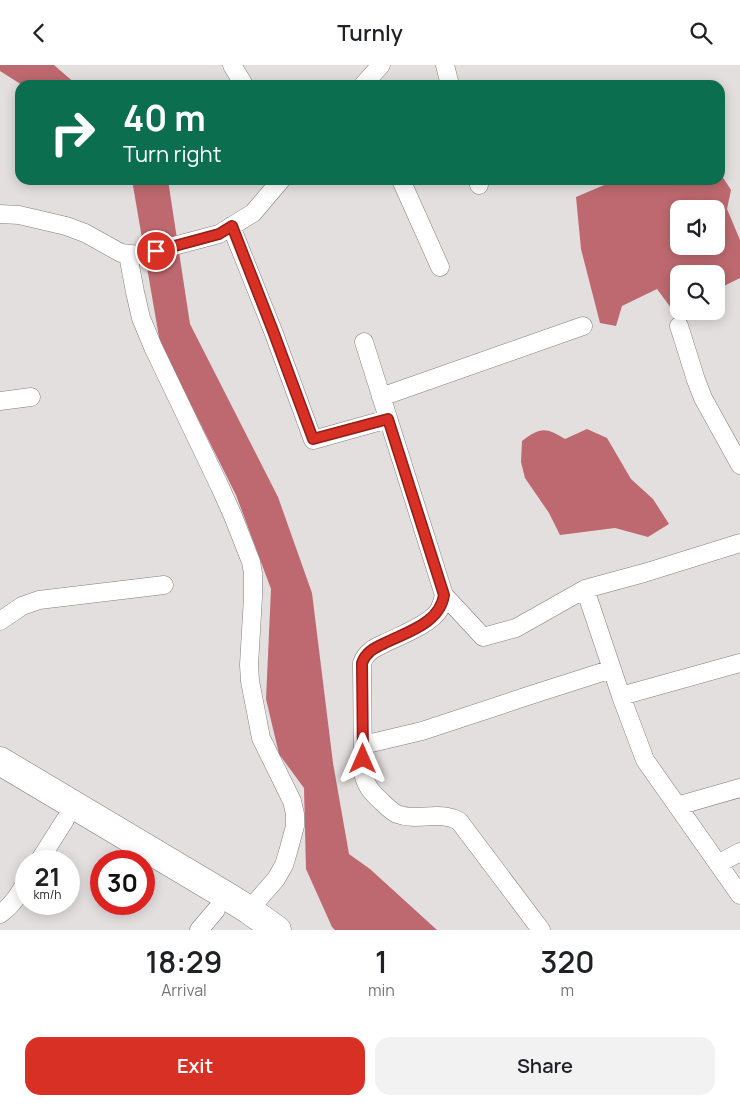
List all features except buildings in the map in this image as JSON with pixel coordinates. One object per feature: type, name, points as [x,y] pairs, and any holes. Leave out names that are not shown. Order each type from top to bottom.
[{"type":"highway","points":[[0,761],[248,920],[277,930]]},
{"type":"highway","points":[[0,782],[115,850]]},
{"type":"highway","points":[[155,876],[208,920],[248,920]]},
{"type":"street","points":[[232,65],[241,80]]},
{"type":"street","points":[[367,80],[380,65]]},
{"type":"street","points":[[445,65],[449,80]]},
{"type":"street","points":[[0,214],[19,215],[66,226],[86,233],[121,253],[134,255],[225,230],[253,213],[277,185]]},
{"type":"street","points":[[402,185],[440,267]]},
{"type":"street","points":[[225,230],[273,331],[313,439],[388,419]]},
{"type":"street","points":[[134,255],[134,292],[141,318],[160,363],[233,516],[252,568],[253,597],[249,665],[250,681],[261,738],[292,801],[295,814],[295,826],[284,865],[248,920]]},
{"type":"street","points":[[381,397],[583,326]]},
{"type":"street","points":[[679,326],[703,398],[740,465]]},
{"type":"street","points":[[364,341],[444,595],[483,637],[516,628],[585,589],[740,543]]},
{"type":"street","points":[[0,401],[31,397]]},
{"type":"street","points":[[0,621],[22,606],[39,600],[164,585]]},
{"type":"street","points":[[585,589],[620,696],[645,760],[740,895]]},
{"type":"street","points":[[444,595],[438,611],[432,618],[371,649],[364,657],[362,663],[363,773],[365,783],[372,793],[398,814],[446,816],[459,821],[541,930]]},
{"type":"street","points":[[620,696],[740,663]]},
{"type":"street","points":[[363,745],[422,731],[612,669]]},
{"type":"street","points":[[677,806],[740,788]]},
{"type":"street","points":[[46,850],[65,820]]},
{"type":"street","points":[[718,864],[740,852]]},
{"type":"street","points":[[0,914],[15,900]]},
{"type":"shaded area","points":[[0,65],[54,65],[71,80],[15,81],[0,71]]},
{"type":"shaded area","points":[[725,181],[731,190],[727,209],[740,240],[740,278],[725,286],[725,265],[670,265],[670,307],[657,289],[622,306],[616,326],[600,323],[581,249],[576,197],[604,185],[725,185]]},
{"type":"shaded area","points":[[133,185],[169,185],[190,324],[278,497],[312,593],[333,763],[349,854],[370,869],[437,930],[335,930],[332,927],[306,869],[304,788],[279,754],[266,699],[271,589],[236,495],[160,343]]},
{"type":"shaded area","points":[[587,429],[607,438],[631,479],[653,499],[669,524],[648,537],[615,528],[560,535],[549,513],[525,478],[521,462],[522,441],[534,433],[543,430],[553,432],[565,439]]},
{"type":"route","points":[[156,251],[219,234],[232,226],[313,439],[388,419],[444,595],[438,611],[432,618],[371,649],[364,657],[362,663],[363,759]]}]
